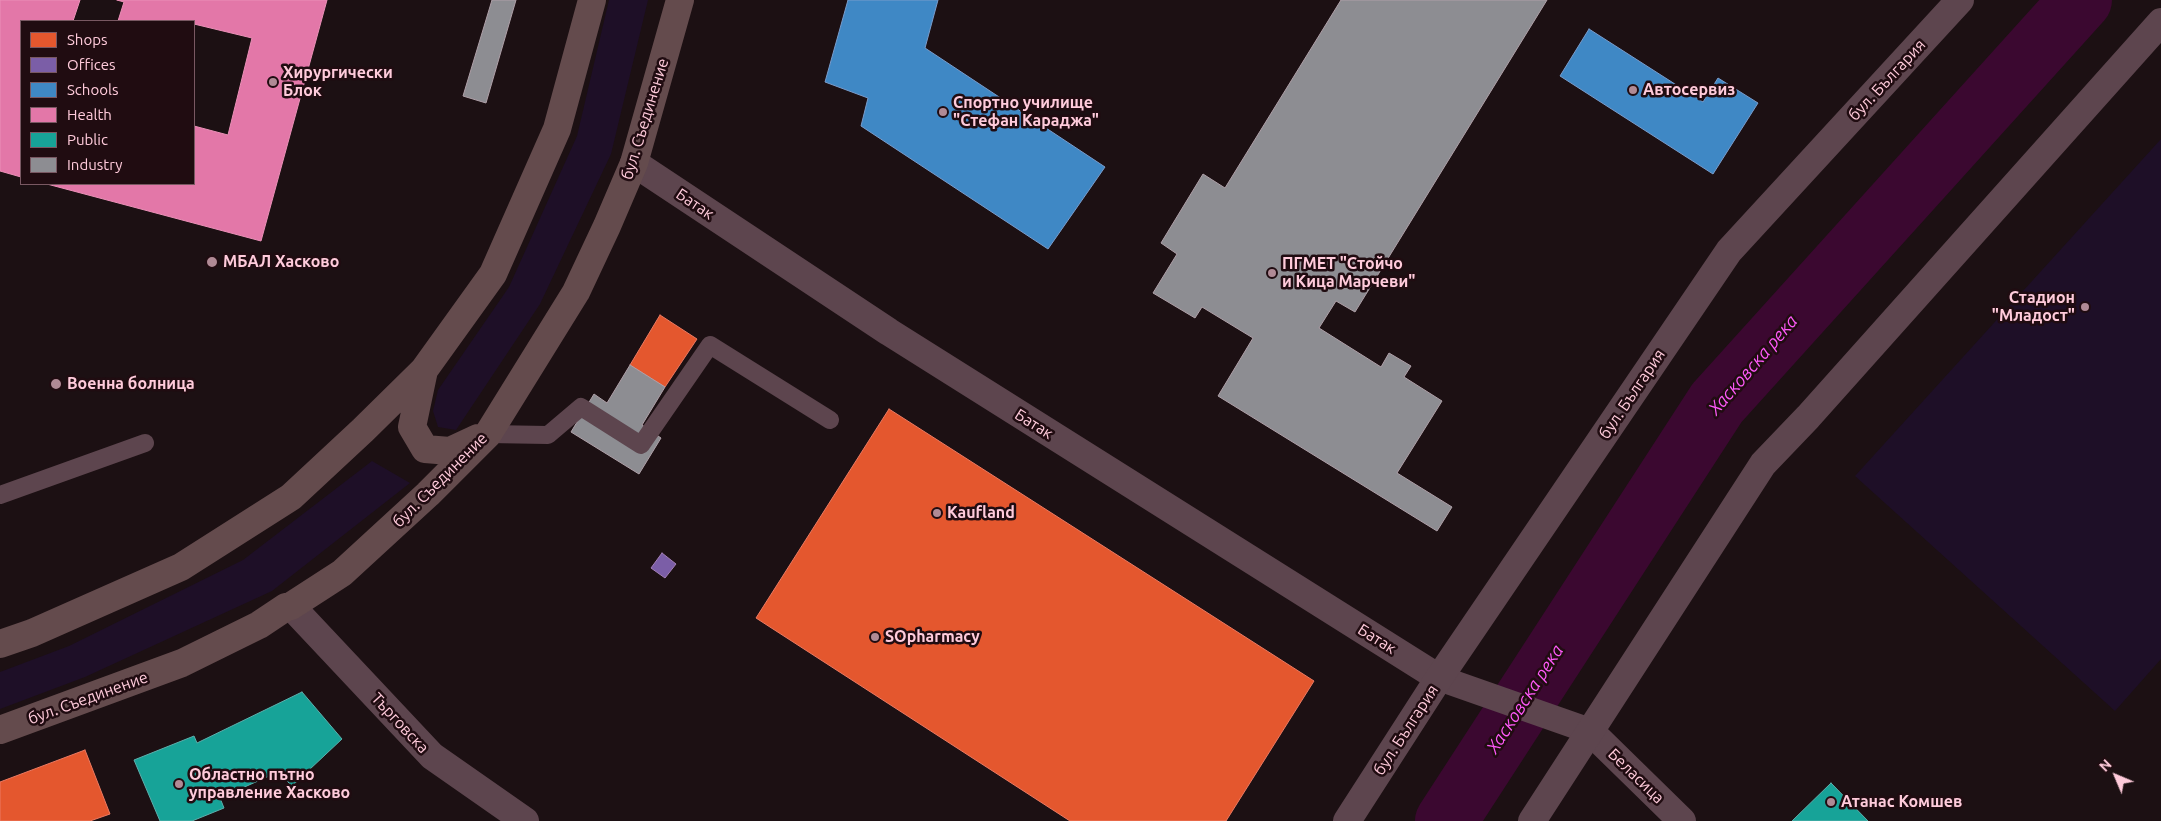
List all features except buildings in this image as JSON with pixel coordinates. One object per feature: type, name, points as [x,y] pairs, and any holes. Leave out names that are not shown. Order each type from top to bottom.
[{"type":"main road","points":[[0,644],[32,633],[181,567],[291,496],[364,430],[424,370],[492,274],[508,240],[557,129],[592,0]]},
{"type":"main road","name":"бул. Съединение","points":[[0,730],[182,663],[259,625],[286,607],[291,606],[342,573],[428,494],[488,434],[576,292],[607,226],[634,163],[680,0]]},
{"type":"main road","points":[[424,370],[412,427],[424,449],[450,452],[488,434]]},
{"type":"street","name":"бул. България","points":[[1346,821],[1440,678],[1729,251],[1960,0]]},
{"type":"street","points":[[1532,821],[1763,464],[1808,417],[2161,22]]},
{"type":"street","name":"Батак","points":[[634,163],[889,332],[1440,678]]},
{"type":"street","name":"Търговска","points":[[291,606],[432,756],[525,821]]},
{"type":"street","points":[[1440,678],[1590,731]]},
{"type":"street","name":"Беласица","points":[[1590,731],[1682,821]]},
{"type":"lane","points":[[488,434],[548,435],[581,408],[642,445],[710,345],[830,420]]},
{"type":"lane","points":[[0,495],[145,442]]},
{"type":"shaded area","points":[[609,0],[648,0],[611,154],[540,304],[456,430],[438,427],[433,411],[438,390],[509,287],[577,136]]},
{"type":"shaded area","name":"Стадион \"Младост\"","points":[[2161,139],[2161,659],[2115,711],[1855,476]]},
{"type":"shaded area","points":[[372,461],[410,483],[272,591],[85,677],[0,709],[0,672],[69,646],[243,560]]},
{"type":"waterway","name":"Хасковска река","points":[[1446,821],[1717,403],[2081,0]]},
{"type":"place","name":"Хирургически Блок","points":[[273,82]]},
{"type":"place","name":"Автосервиз","points":[[1633,90]]},
{"type":"place","name":"Спортно училище \"Стефан Караджа\"","points":[[943,112]]},
{"type":"place","name":"МБАЛ Хасково","points":[[212,262]]},
{"type":"place","name":"ПГМЕТ \"Стойчо и Кица Марчеви\"","points":[[1272,273]]},
{"type":"place","name":"Стадион \"Младост\"","points":[[2085,307]]},
{"type":"place","name":"Военна болница","points":[[56,384]]},
{"type":"place","name":"Kaufland","points":[[937,513]]},
{"type":"place","name":"SOpharmacy","points":[[875,637]]},
{"type":"place","name":"Областно пътно управление Хасково","points":[[179,784]]},
{"type":"place","name":"Атанас Комшев","points":[[1831,802]]}]
